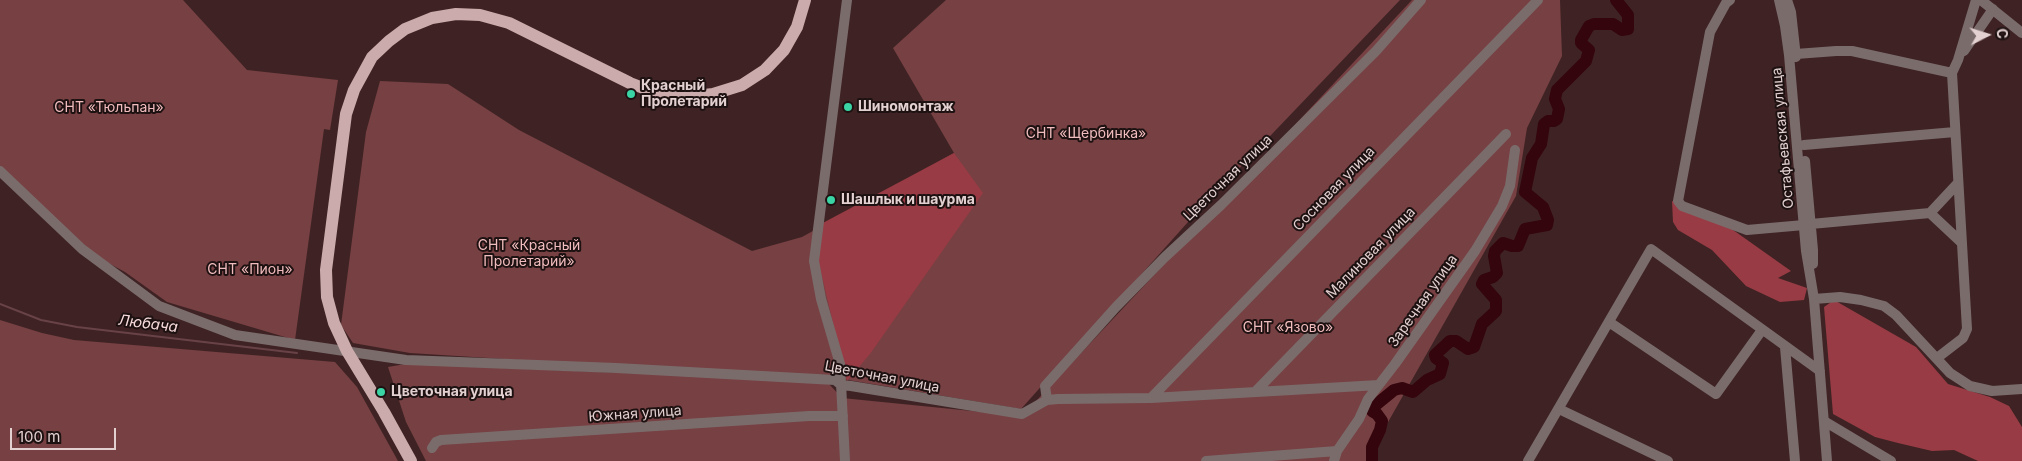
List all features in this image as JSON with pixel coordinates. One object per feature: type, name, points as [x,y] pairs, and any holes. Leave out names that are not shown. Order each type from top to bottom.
[{"type":"main road","points":[[411,461],[384,412],[347,352],[334,324],[327,297],[326,270],[346,114],[354,90],[372,57],[388,41],[432,18],[456,14],[480,15],[509,23],[630,83],[659,94],[686,96],[713,94],[742,85],[765,70],[784,50],[797,28],[806,0]]},
{"type":"street","points":[[845,461],[840,364],[820,299],[814,261],[847,0]]},
{"type":"street","name":"Цветочная улица","points":[[0,171],[82,249],[160,306],[235,335],[406,360],[616,368],[835,380],[842,384],[950,404],[1022,414],[1047,400],[1045,386],[1111,313],[1165,257],[1221,205],[1376,51],[1421,0]]},
{"type":"street","name":"Сосновая улица","points":[[1151,398],[1538,0]]},
{"type":"street","points":[[1730,0],[1726,3],[1710,32],[1678,201],[1682,206],[1747,230],[1930,213],[1958,183]]},
{"type":"street","name":"Остафьевская улица","points":[[1779,0],[1789,55],[1807,225]]},
{"type":"street","name":"Остафьевская улица","points":[[1787,0],[1791,12],[1796,54],[1804,145],[1808,262],[1814,299],[1827,461]]},
{"type":"street","points":[[1937,358],[1963,338],[1967,328],[1952,73],[1958,60],[1976,0]]},
{"type":"street","points":[[1981,0],[2022,33]]},
{"type":"street","points":[[1958,60],[1992,9]]},
{"type":"street","points":[[1796,54],[1836,51],[1852,52],[1952,73]]},
{"type":"street","points":[[1804,145],[1955,132]]},
{"type":"street","name":"Малиновая улица","points":[[1255,392],[1506,134]]},
{"type":"street","name":"Заречная улица","points":[[1336,456],[1359,419],[1368,399],[1475,251],[1502,206],[1510,186],[1515,150]]},
{"type":"street","points":[[1930,213],[1962,243]]},
{"type":"street","points":[[1528,461],[1651,248],[1820,371]]},
{"type":"street","points":[[1814,299],[1840,297],[1884,306],[1896,315],[1950,373],[1970,386],[1992,391],[2022,389]]},
{"type":"street","points":[[1609,322],[1716,394],[1762,330]]},
{"type":"street","points":[[1785,347],[1794,461]]},
{"type":"street","points":[[1047,400],[1058,398],[1151,398],[1379,385]]},
{"type":"street","points":[[1558,409],[1668,461]]},
{"type":"street","name":"Южная улица","points":[[432,448],[441,440],[809,416],[843,416]]},
{"type":"street","points":[[1824,421],[1891,461]]},
{"type":"street","points":[[1206,461],[1336,456]]},
{"type":"green space","name":"СНТ «Тюльпан»","points":[[0,0],[183,0],[247,70],[338,80],[330,130],[324,129],[295,340],[167,302],[125,272],[82,249],[0,171]]},
{"type":"green space","points":[[946,0],[1400,0],[1188,222],[1021,409],[830,377],[410,353],[353,343],[341,325],[366,132],[380,81],[448,84],[519,130],[752,251],[802,237],[954,153],[893,48]]},
{"type":"green space","name":"СНТ «Язово»","points":[[1412,0],[1560,0],[1562,56],[1527,128],[1516,196],[1366,461],[426,461],[406,422],[388,367],[405,364],[697,376],[829,384],[842,398],[1022,416]]},
{"type":"green space","points":[[0,320],[42,333],[74,340],[335,362],[357,387],[398,461],[0,461]]},
{"type":"shaded area","points":[[954,153],[983,193],[870,354],[847,381],[819,264],[819,225]]},
{"type":"shaded area","points":[[1672,201],[1719,220],[1791,271],[1778,278],[1807,288],[1804,300],[1780,302],[1746,286],[1712,250],[1678,230],[1673,222]]},
{"type":"shaded area","points":[[1834,300],[1916,347],[1948,384],[1990,397],[2009,406],[2022,427],[2022,461],[1978,461],[1954,450],[1932,451],[1898,443],[1875,437],[1833,414],[1824,307]]},
{"type":"waterway","points":[[1372,461],[1372,447],[1382,421],[1372,411],[1372,408],[1394,390],[1402,388],[1413,392],[1427,380],[1440,374],[1443,363],[1435,355],[1450,341],[1456,341],[1468,349],[1474,347],[1482,324],[1496,311],[1496,300],[1482,284],[1484,280],[1493,277],[1497,273],[1495,251],[1503,243],[1518,246],[1525,229],[1547,225],[1548,220],[1543,207],[1525,192],[1532,158],[1541,144],[1544,124],[1557,119],[1559,109],[1555,99],[1557,90],[1586,61],[1589,50],[1581,43],[1581,40],[1589,26],[1594,24],[1613,24],[1622,30],[1628,29],[1628,15],[1616,0]]},
{"type":"waterway","name":"Любача","points":[[0,304],[41,320],[77,327],[297,353]]},
{"type":"place","name":"Красный Пролетарий","points":[[631,94]]},
{"type":"place","name":"Шиномонтаж","points":[[848,107]]},
{"type":"place","name":"Шашлык и шаурма","points":[[831,200]]},
{"type":"place","name":"Цветочная улица","points":[[381,392]]},
{"type":"park label","name":"СНТ «Щербинка»","points":[[1086,134]]},
{"type":"park label","name":"СНТ «Красный Пролетарий»","points":[[529,254]]},
{"type":"park label","name":"СНТ «Пион»","points":[[250,270]]}]
